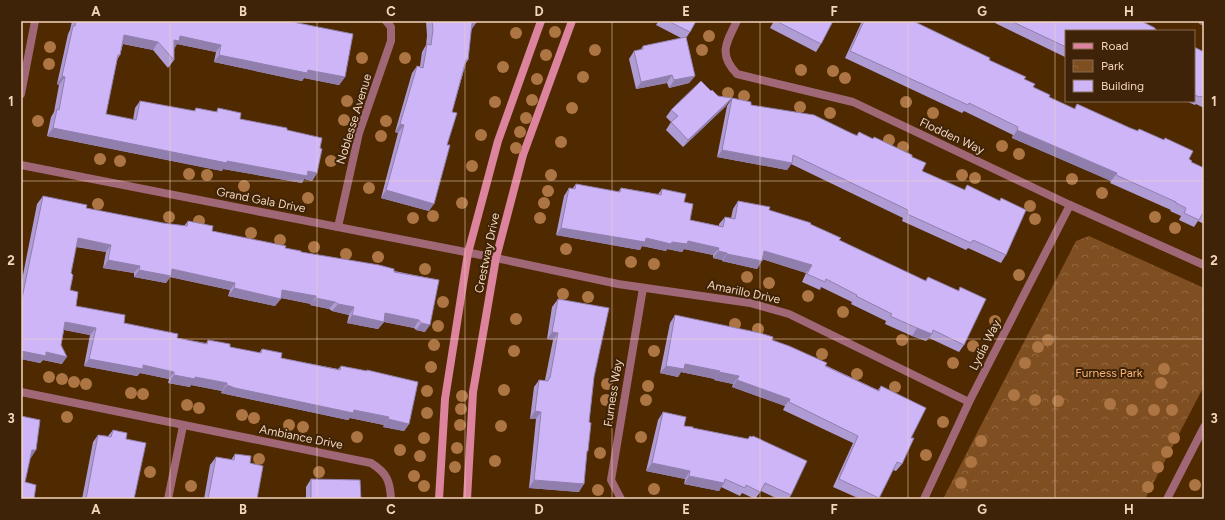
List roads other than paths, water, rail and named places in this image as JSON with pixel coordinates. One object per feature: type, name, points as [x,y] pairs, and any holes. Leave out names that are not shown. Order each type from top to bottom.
[{"type":"street","points":[[21,94],[36,21]]},
{"type":"street","name":"Noblesse Avenue","points":[[338,227],[359,133],[391,41],[391,27],[386,21]]},
{"type":"street","name":"Crestway Drive","points":[[438,499],[445,399],[468,253],[498,141],[541,21]]},
{"type":"street","name":"Crestway Drive","points":[[467,499],[473,392],[496,258],[523,155],[572,21]]},
{"type":"street","name":"Flodden Way","points":[[737,21],[726,44],[726,56],[730,67],[737,74],[853,102],[1070,205],[1204,265]]},
{"type":"street","name":"Grand Gala Drive","points":[[21,165],[496,258]]},
{"type":"street","name":"Lydia Way","points":[[924,499],[969,402],[1070,205]]},
{"type":"street","name":"Amarillo Drive","points":[[496,258],[618,284],[750,303],[789,314],[969,402]]},
{"type":"street","name":"Furness Way","points":[[621,499],[610,480],[643,288]]},
{"type":"street","name":"Ambiance Drive","points":[[21,392],[183,426],[372,463],[381,469],[389,480],[391,499]]},
{"type":"street","points":[[168,499],[183,426]]},
{"type":"street","points":[[1167,499],[1204,427]]},
{"type":"park label","name":"Furness Park","points":[[1109,373]]}]
